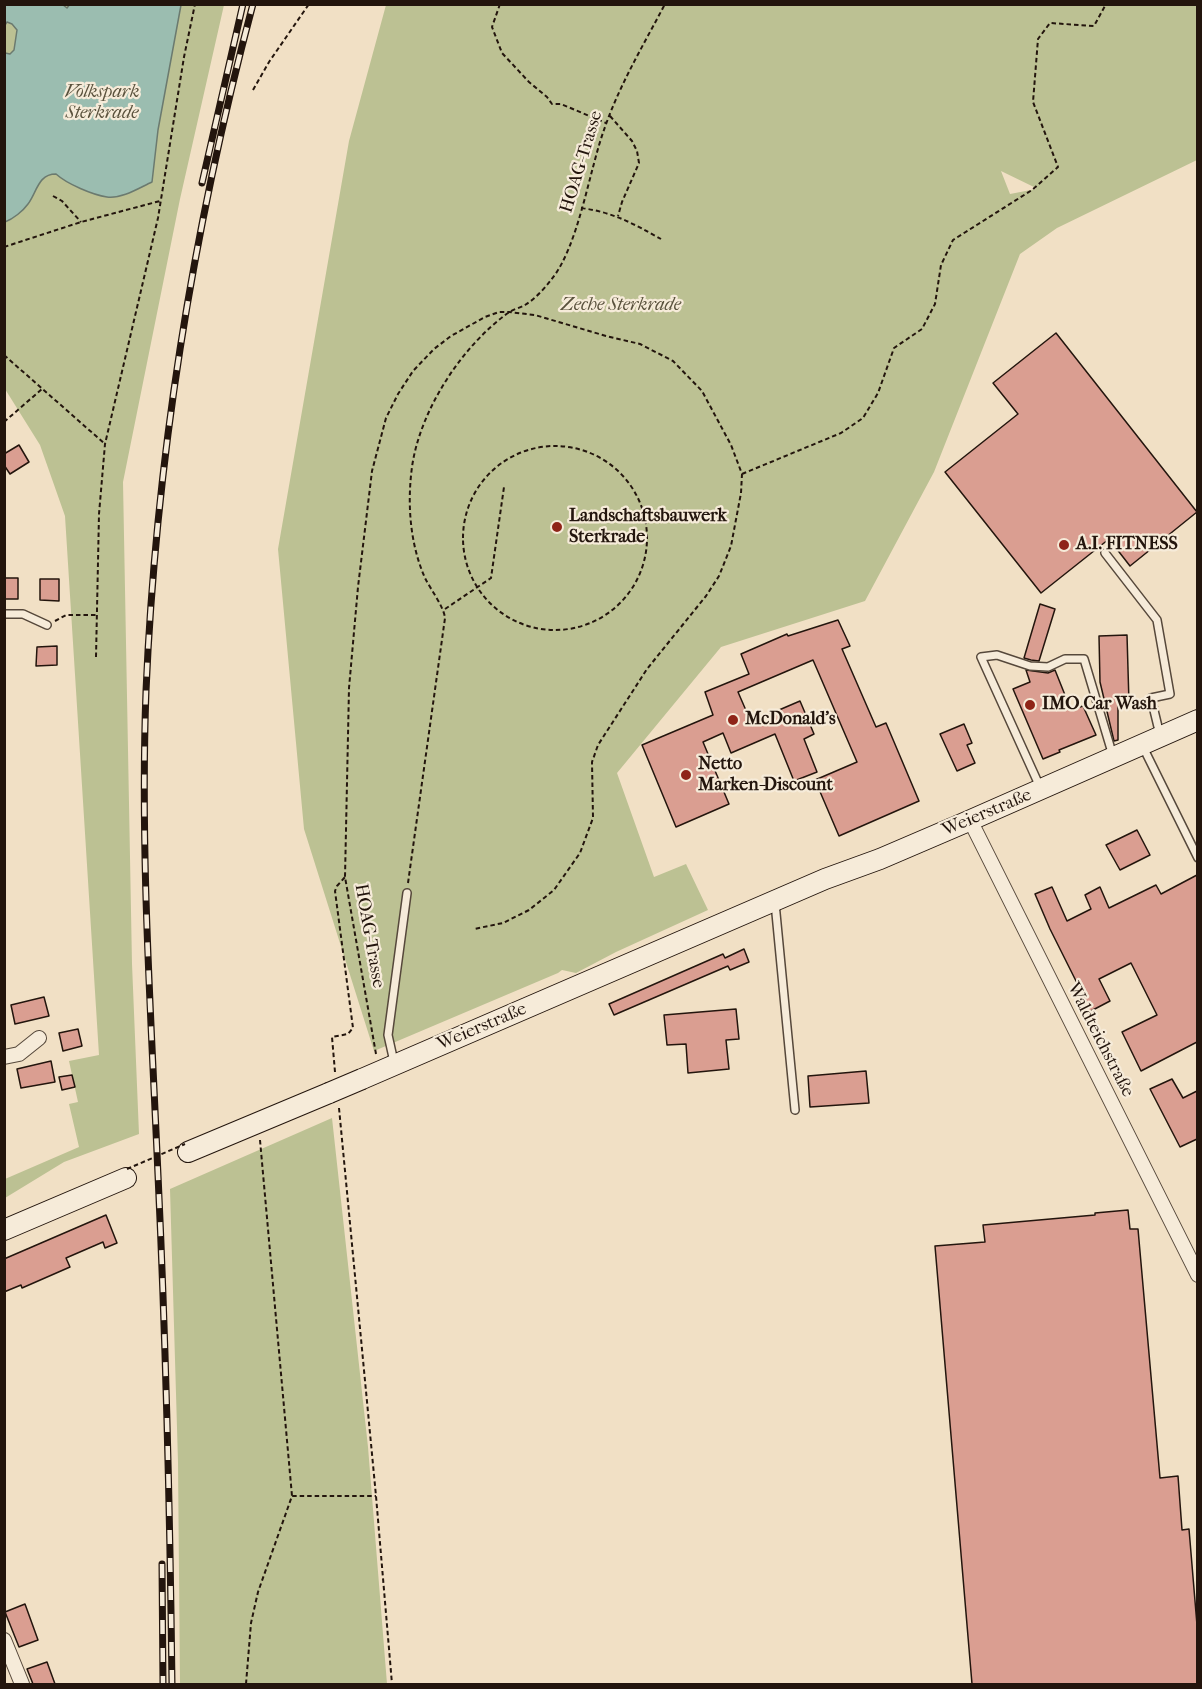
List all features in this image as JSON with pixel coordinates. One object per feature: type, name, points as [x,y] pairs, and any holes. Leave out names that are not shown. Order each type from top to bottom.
[{"type":"main road","name":"Weierstraße","points":[[187,1148],[259,1122],[334,1100],[379,1072],[775,901],[970,820],[1197,720]]},
{"type":"main road","points":[[4,1230],[126,1173]]},
{"type":"street","name":"Waldteichstraße","points":[[970,820],[1197,1275]]},
{"type":"street","points":[[4,1057],[19,1054],[39,1038]]},
{"type":"street","points":[[4,1640],[22,1684]]},
{"type":"lane","points":[[1105,554],[1157,620],[1170,694],[1152,698],[1161,735]]},
{"type":"lane","points":[[4,614],[23,614],[47,625]]},
{"type":"lane","points":[[1041,789],[981,657],[997,655],[1030,666],[1048,667],[1065,659],[1084,658],[1113,756]]},
{"type":"lane","points":[[1141,744],[1197,858]]},
{"type":"lane","points":[[379,1072],[388,1035],[407,893]]},
{"type":"lane","points":[[775,901],[795,1110]]},
{"type":"path","points":[[96,657],[99,514],[105,444],[158,218],[184,57],[195,4]]},
{"type":"path","points":[[253,90],[309,4]]},
{"type":"path","points":[[500,4],[492,27],[502,53],[529,82],[548,97],[552,104],[561,104],[606,123]]},
{"type":"path","name":"HOAG-Trasse","points":[[509,312],[526,304],[553,278],[570,243],[609,115],[665,4]]},
{"type":"path","points":[[742,474],[841,433],[863,418],[878,393],[894,348],[922,329],[935,304],[941,265],[953,240],[1032,189],[1058,167],[1033,102],[1038,39],[1050,23],[1094,26],[1106,4]]},
{"type":"path","points":[[609,115],[632,141],[639,163],[618,216]]},
{"type":"path","points":[[53,196],[62,201],[81,222]]},
{"type":"path","points":[[4,247],[81,222],[160,201]]},
{"type":"path","points":[[581,208],[618,216],[661,239]]},
{"type":"path","points":[[345,877],[349,688],[367,503],[377,446],[386,418],[398,394],[413,371],[434,349],[470,324],[499,312],[535,315],[640,344],[674,361],[702,391],[727,436],[742,474],[741,493],[731,546],[719,576],[706,596],[647,669],[598,745],[592,762],[593,818],[580,853],[554,890],[529,910],[503,923],[474,929]]},
{"type":"path","points":[[407,893],[444,628],[444,610],[435,599],[424,576],[416,551],[409,491],[412,465],[429,414],[443,385],[470,349],[509,312]]},
{"type":"path","points":[[4,355],[105,444]]},
{"type":"path","points":[[4,422],[42,389]]},
{"type":"path","points":[[556,449],[580,452],[603,460],[622,475],[634,489],[645,513],[649,532],[646,554],[636,580],[617,604],[599,618],[573,630],[542,630],[518,623],[494,608],[477,587],[467,561],[463,540],[464,519],[471,498],[486,476],[503,462],[527,450],[556,449]]},
{"type":"path","points":[[444,610],[491,578],[504,487]]},
{"type":"path","points":[[47,625],[66,615],[96,615]]},
{"type":"path","name":"HOAG-Trasse","points":[[335,1072],[332,1037],[348,1034],[353,1029],[335,891],[345,877]]},
{"type":"path","name":"HOAG-Trasse","points":[[345,877],[379,1072]]},
{"type":"path","points":[[334,1100],[376,1496],[392,1684]]},
{"type":"path","points":[[246,1684],[251,1623],[258,1592],[292,1496],[259,1122]]},
{"type":"path","points":[[126,1173],[187,1148]]},
{"type":"path","points":[[292,1496],[376,1496]]},
{"type":"green space","name":"Volkspark Sterkrade","points":[[5,5],[224,5],[180,199],[123,482],[132,964],[139,1134],[64,1162],[5,1198],[5,1179],[79,1147],[69,1104],[78,1102],[69,1061],[99,1055],[65,516],[40,445],[5,389]]},
{"type":"green space","name":"Zeche Sterkrade","points":[[386,5],[1197,5],[1197,160],[1057,228],[1020,254],[934,472],[865,601],[721,647],[617,773],[654,877],[686,864],[708,910],[576,973],[562,970],[374,1051],[304,829],[278,549],[349,141]],"holes":[[[1001,171],[1036,188],[1010,194]]]},
{"type":"green space","points":[[332,1118],[368,1447],[387,1684],[180,1684],[178,1462],[170,1189]]},
{"type":"shaded area","points":[[70,4],[181,5],[158,130],[152,182],[124,195],[107,197],[80,188],[56,174],[50,175],[42,180],[23,209],[5,222],[5,53],[10,54],[14,50],[17,30],[12,24],[7,22],[5,25],[5,5],[63,5],[67,8]]},
{"type":"building","points":[[1056,333],[1197,512],[1130,566],[1109,539],[1041,593],[945,472],[1018,414],[993,383]]},
{"type":"building","points":[[19,445],[29,462],[10,474],[4,465],[4,454]]},
{"type":"building","points":[[4,578],[18,578],[18,599],[4,599]]},
{"type":"building","points":[[40,579],[59,579],[59,601],[40,600]]},
{"type":"building","points":[[1040,604],[1055,609],[1039,661],[1024,658]]},
{"type":"building","points":[[838,620],[850,646],[842,649],[876,727],[886,723],[919,801],[839,836],[815,780],[857,762],[813,660],[738,692],[751,722],[800,701],[814,734],[804,739],[817,772],[794,781],[775,734],[731,753],[723,733],[703,742],[729,804],[676,827],[642,745],[713,715],[705,692],[749,674],[741,654],[787,634],[788,636]]},
{"type":"building","points":[[1127,635],[1129,703],[1118,702],[1118,740],[1114,741],[1100,682],[1099,636]]},
{"type":"building","points":[[57,646],[57,665],[36,666],[37,647]]},
{"type":"building","points":[[1026,670],[1048,673],[1055,670],[1071,710],[1083,706],[1096,735],[1043,759],[1013,689],[1030,682]]},
{"type":"building","points":[[964,724],[972,743],[967,745],[975,763],[957,771],[940,734]]},
{"type":"building","points":[[1137,830],[1150,855],[1120,870],[1106,845]]},
{"type":"building","points":[[1197,875],[1197,1042],[1141,1071],[1122,1032],[1157,1015],[1131,963],[1099,979],[1110,1001],[1089,1012],[1084,1002],[1086,1001],[1035,894],[1052,887],[1067,921],[1091,909],[1085,895],[1100,887],[1109,908],[1156,885],[1161,894]]},
{"type":"building","points":[[744,949],[749,962],[730,970],[728,966],[614,1015],[609,1004],[723,954],[725,958]]},
{"type":"building","points":[[44,997],[49,1016],[15,1024],[11,1005]]},
{"type":"building","points":[[736,1009],[739,1039],[726,1040],[729,1069],[688,1073],[686,1044],[667,1045],[664,1015]]},
{"type":"building","points":[[78,1029],[82,1046],[63,1051],[59,1033]]},
{"type":"building","points":[[51,1061],[55,1082],[21,1088],[17,1069]]},
{"type":"building","points":[[866,1071],[869,1103],[810,1107],[808,1076]]},
{"type":"building","points":[[72,1075],[75,1087],[62,1090],[59,1077]]},
{"type":"building","points":[[1172,1079],[1183,1098],[1197,1091],[1197,1139],[1180,1147],[1150,1089]]},
{"type":"building","points":[[1128,1210],[1130,1229],[1138,1229],[1160,1478],[1178,1476],[1182,1530],[1189,1529],[1197,1625],[1197,1684],[972,1684],[935,1246],[985,1242],[983,1225]]},
{"type":"building","points":[[106,1215],[117,1243],[105,1248],[103,1242],[66,1258],[70,1267],[22,1288],[21,1285],[4,1292],[4,1259]]},
{"type":"building","points":[[25,1604],[38,1640],[19,1647],[5,1612]]},
{"type":"building","points":[[47,1662],[55,1684],[33,1684],[27,1669]]},
{"type":"railway","points":[[202,183],[243,4]]},
{"type":"railway","points":[[172,1684],[161,1239],[145,872],[146,691],[158,517],[181,345],[212,174],[253,4]]},
{"type":"railway","points":[[162,1564],[163,1684]]},
{"type":"place","name":"Landschaftsbauwerk Sterkrade","points":[[557,527]]},
{"type":"place","name":"A.I. FITNESS","points":[[1064,545]]},
{"type":"place","name":"IMO Car Wash","points":[[1030,705]]},
{"type":"place","name":"McDonald's","points":[[733,720]]},
{"type":"place","name":"Netto Marken-Discount","points":[[686,775]]}]
